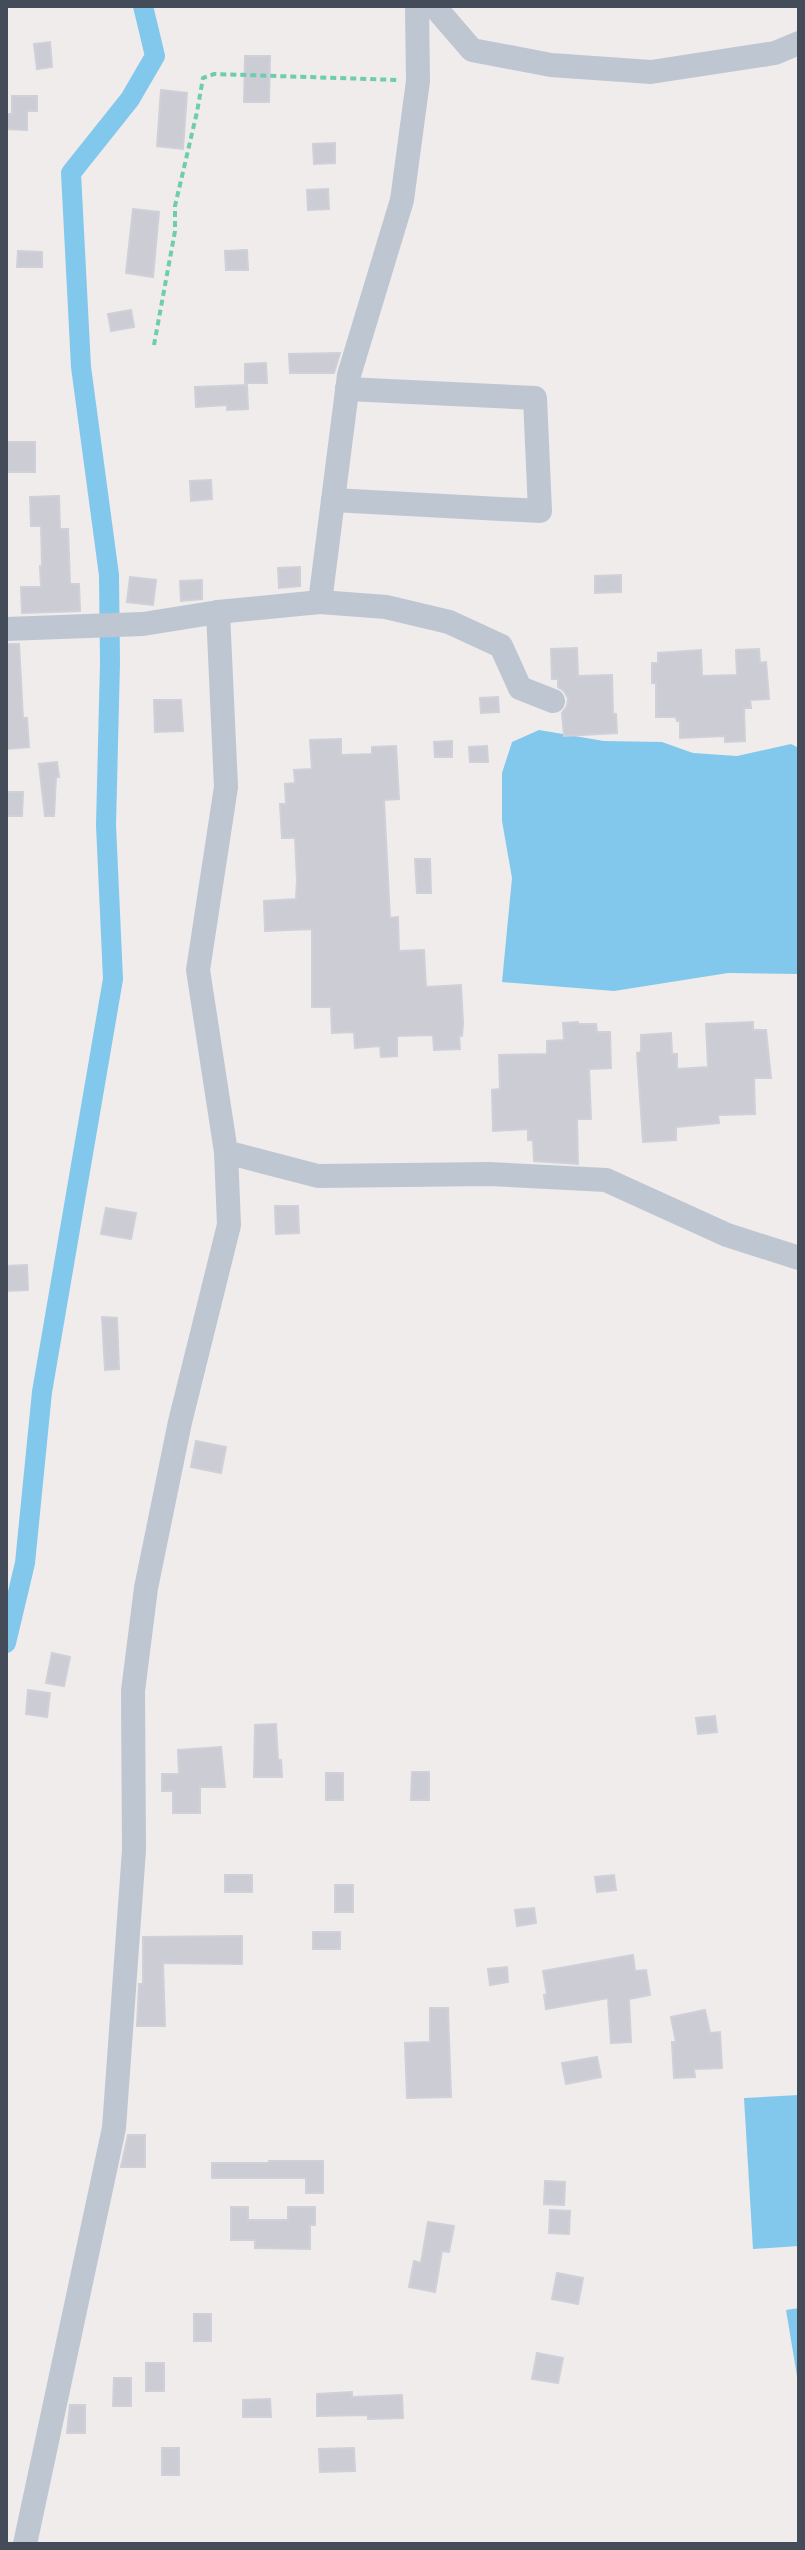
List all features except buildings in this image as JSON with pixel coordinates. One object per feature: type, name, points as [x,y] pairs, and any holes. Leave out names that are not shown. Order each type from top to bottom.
[{"type":"street","points":[[320,602],[349,375],[402,200],[418,81],[417,6]]},
{"type":"street","points":[[434,6],[472,50],[551,65],[651,72],[775,53],[799,43]]},
{"type":"street","points":[[333,500],[540,511],[535,398],[347,389]]},
{"type":"street","points":[[6,629],[143,624],[218,612],[320,602],[386,607],[449,622],[501,646],[520,688],[553,701]]},
{"type":"street","points":[[25,2544],[114,2128],[134,1850],[133,1691],[146,1588],[174,1452],[229,1225],[226,1152],[198,970],[226,787],[218,612]]},
{"type":"street","points":[[226,1152],[318,1176],[489,1174],[606,1180],[727,1235],[799,1258]]},
{"type":"path","points":[[154,345],[175,231],[175,206],[203,78],[214,74],[418,81]]},
{"type":"water","points":[[539,730],[604,741],[662,742],[693,753],[737,756],[791,744],[799,748],[799,974],[728,973],[614,991],[502,982],[512,878],[502,821],[502,773],[512,742]]},
{"type":"water","points":[[799,2095],[799,2246],[753,2249],[744,2098]]},
{"type":"water","points":[[799,2308],[799,2388],[786,2310]]},
{"type":"waterway","points":[[6,1643],[25,1563],[42,1392],[113,979],[106,825],[109,575],[81,367],[71,173],[130,99],[155,56],[143,6]]}]
